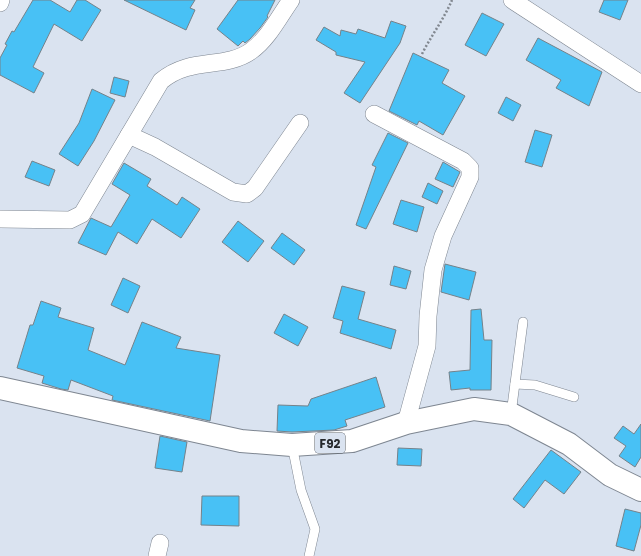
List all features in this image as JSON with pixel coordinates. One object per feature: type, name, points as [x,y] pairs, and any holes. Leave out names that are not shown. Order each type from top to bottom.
[{"type":"main road","name":"F92","points":[[0,388],[241,441],[292,445],[352,441],[406,422],[474,409],[511,414],[569,444],[610,475],[641,490]]},
{"type":"street","points":[[0,218],[70,220],[82,214],[161,81],[172,72],[186,66],[237,58],[251,51],[265,36],[291,0]]},
{"type":"street","points":[[512,0],[641,84]]},
{"type":"street","points":[[374,114],[463,161],[470,168],[470,177],[443,236],[433,270],[428,316],[427,346],[406,422]]},
{"type":"street","points":[[129,134],[233,192],[247,194],[255,188],[300,123]]},
{"type":"lane","points":[[511,414],[523,322]]},
{"type":"lane","points":[[515,384],[535,385],[574,398]]},
{"type":"lane","points":[[292,445],[301,490],[315,529],[309,556]]},
{"type":"path","points":[[422,54],[432,34],[446,14],[452,0]]},
{"type":"building","points":[[33,0],[50,0],[70,12],[77,0],[85,0],[101,10],[82,41],[54,24],[33,67],[44,73],[34,93],[0,75],[0,58],[7,45],[5,44]]},
{"type":"building","points":[[124,0],[195,0],[190,8],[195,10],[186,30]]},
{"type":"building","points":[[238,0],[275,0],[267,16],[268,17],[260,28],[250,39],[245,43],[243,41],[238,46],[217,29]]},
{"type":"building","points":[[604,0],[628,0],[620,20],[599,12]]},
{"type":"building","points":[[482,13],[504,24],[486,56],[465,45]]},
{"type":"building","points":[[391,21],[406,26],[400,43],[360,103],[344,93],[365,62],[336,55],[336,52],[316,40],[324,27],[340,36],[341,30],[356,34],[358,29],[385,38]]},
{"type":"building","points":[[538,38],[602,72],[589,106],[556,88],[561,80],[526,60]]},
{"type":"building","points":[[413,53],[449,70],[442,83],[465,96],[443,135],[419,121],[417,125],[389,111]]},
{"type":"building","points":[[114,77],[129,81],[125,97],[110,93]]},
{"type":"building","points":[[92,89],[115,100],[94,141],[78,166],[59,154],[79,123]]},
{"type":"building","points":[[506,97],[521,105],[513,121],[498,113]]},
{"type":"building","points":[[535,130],[552,135],[542,167],[525,162]]},
{"type":"building","points":[[388,133],[408,143],[366,229],[356,225],[376,167],[372,165]]},
{"type":"building","points":[[32,161],[55,170],[49,186],[25,177]]},
{"type":"building","points":[[443,162],[460,172],[453,187],[435,179]]},
{"type":"building","points":[[124,163],[151,179],[147,186],[177,205],[182,197],[200,209],[181,238],[152,219],[137,244],[118,232],[106,255],[78,243],[91,218],[111,227],[130,195],[112,184]]},
{"type":"building","points":[[428,183],[443,191],[437,204],[422,197]]},
{"type":"building","points":[[401,200],[424,207],[417,232],[393,224]]},
{"type":"building","points":[[238,221],[264,241],[248,262],[222,242]]},
{"type":"building","points":[[282,233],[305,250],[294,265],[271,248]]},
{"type":"building","points":[[445,264],[476,272],[469,300],[441,292]]},
{"type":"building","points":[[394,266],[411,271],[406,289],[390,285]]},
{"type":"building","points":[[123,278],[140,286],[128,313],[111,305]]},
{"type":"building","points":[[342,286],[365,292],[358,319],[396,330],[391,349],[340,333],[343,321],[333,318]]},
{"type":"building","points":[[41,301],[61,308],[58,317],[94,328],[88,350],[125,365],[142,322],[181,337],[176,348],[220,355],[210,421],[112,400],[113,396],[71,380],[68,390],[61,389],[42,383],[44,376],[17,368],[30,325],[33,325]]},
{"type":"building","points":[[481,309],[484,340],[492,340],[491,390],[470,390],[470,388],[451,390],[449,372],[470,370],[471,310]]},
{"type":"building","points":[[284,314],[308,327],[298,346],[274,333]]},
{"type":"building","points":[[376,377],[385,407],[345,420],[347,426],[334,430],[292,432],[277,431],[278,405],[308,406],[311,399]]},
{"type":"building","points":[[641,424],[641,457],[635,467],[619,456],[626,446],[614,438],[623,426],[634,434]]},
{"type":"building","points":[[160,436],[187,442],[182,472],[155,468]]},
{"type":"building","points":[[398,448],[422,449],[421,466],[397,465]]},
{"type":"building","points":[[551,450],[581,472],[564,494],[545,480],[524,508],[513,499]]},
{"type":"building","points":[[202,496],[239,496],[239,526],[201,525]]},
{"type":"building","points":[[625,509],[641,513],[641,525],[634,551],[616,546]]}]
